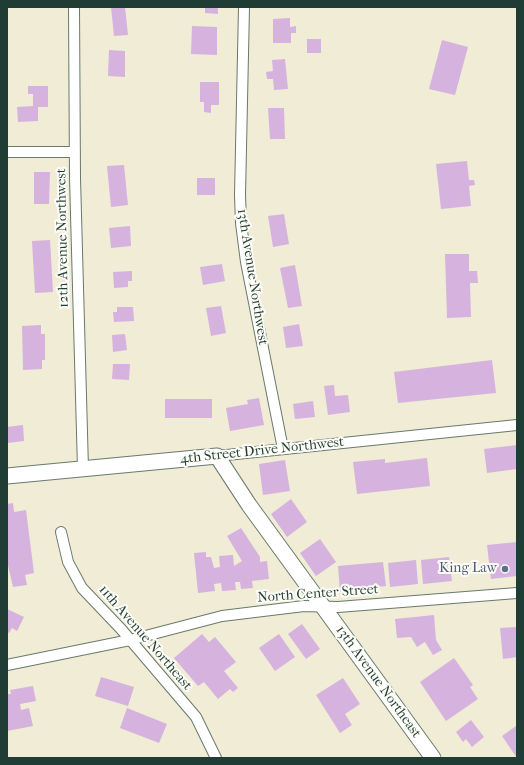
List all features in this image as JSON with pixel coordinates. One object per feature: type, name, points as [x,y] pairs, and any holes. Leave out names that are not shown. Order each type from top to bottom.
[{"type":"main road","name":"4th Street Drive Northwest","points":[[7,476],[217,456]]},
{"type":"main road","points":[[217,456],[322,607]]},
{"type":"main road","name":"13th Avenue Northeast","points":[[322,607],[434,758]]},
{"type":"street","name":"12th Avenue Northwest","points":[[74,7],[75,152],[83,469]]},
{"type":"street","name":"13th Avenue Northwest","points":[[244,7],[240,195],[241,223],[246,262],[283,449]]},
{"type":"street","points":[[7,152],[75,152]]},
{"type":"street","name":"4th Street Drive Northwest","points":[[217,456],[517,425]]},
{"type":"street","name":"11th Avenue Northeast","points":[[61,532],[68,562],[82,588],[130,640],[196,717],[216,758]]},
{"type":"street","name":"North Center Street","points":[[7,664],[130,640],[222,616],[304,606],[338,607],[517,593]]},
{"type":"building","points":[[111,7],[125,7],[128,35],[114,36]]},
{"type":"building","points":[[205,7],[218,7],[218,14],[205,13]]},
{"type":"building","points":[[290,18],[290,27],[296,26],[296,33],[291,33],[291,43],[273,43],[273,19]]},
{"type":"building","points":[[192,26],[217,27],[217,55],[191,54]]},
{"type":"building","points":[[307,39],[321,39],[321,53],[307,53]]},
{"type":"building","points":[[442,40],[468,47],[455,95],[429,89]]},
{"type":"building","points":[[109,50],[125,51],[125,77],[108,76]]},
{"type":"building","points":[[285,59],[288,89],[274,90],[273,79],[267,79],[266,72],[273,71],[272,60]]},
{"type":"building","points":[[200,82],[219,82],[219,105],[211,105],[211,113],[204,112],[204,102],[200,102]]},
{"type":"building","points":[[28,86],[48,86],[48,107],[38,107],[38,121],[18,122],[17,107],[33,106],[33,94],[28,94]]},
{"type":"building","points":[[268,108],[284,108],[285,139],[270,139]]},
{"type":"building","points":[[467,161],[469,180],[474,180],[475,185],[469,186],[471,206],[441,209],[436,164]]},
{"type":"building","points":[[124,165],[128,205],[111,207],[107,166]]},
{"type":"building","points":[[34,172],[50,172],[49,204],[34,204]]},
{"type":"building","points":[[197,178],[215,178],[215,195],[197,195]]},
{"type":"building","points":[[284,214],[289,244],[273,247],[268,216]]},
{"type":"building","points":[[130,226],[131,246],[111,248],[109,228]]},
{"type":"building","points":[[50,240],[53,292],[35,293],[32,241]]},
{"type":"building","points":[[445,254],[469,254],[469,271],[477,271],[478,283],[470,283],[471,317],[447,318]]},
{"type":"building","points":[[222,264],[225,281],[203,285],[200,267]]},
{"type":"building","points":[[295,265],[302,306],[288,308],[280,268]]},
{"type":"building","points":[[132,271],[132,281],[128,281],[128,287],[114,288],[113,272]]},
{"type":"building","points":[[221,306],[226,333],[211,336],[206,308]]},
{"type":"building","points":[[117,307],[133,307],[134,321],[114,322],[113,312],[117,312]]},
{"type":"building","points":[[299,324],[303,346],[286,348],[283,327]]},
{"type":"building","points":[[41,325],[41,334],[45,334],[45,360],[42,360],[42,369],[23,370],[22,326]]},
{"type":"building","points":[[125,334],[127,350],[113,352],[112,335]]},
{"type":"building","points":[[492,360],[496,393],[398,403],[394,372]]},
{"type":"building","points":[[113,364],[130,364],[129,380],[112,379]]},
{"type":"building","points":[[334,385],[335,396],[348,395],[350,412],[328,415],[324,386]]},
{"type":"building","points":[[259,398],[264,425],[230,431],[226,408],[248,404],[247,400]]},
{"type":"building","points":[[165,399],[212,399],[212,418],[165,418]]},
{"type":"building","points":[[313,401],[315,417],[295,419],[293,404]]},
{"type":"building","points":[[23,425],[24,441],[7,443],[7,427]]},
{"type":"building","points":[[517,445],[517,469],[487,473],[484,449]]},
{"type":"building","points":[[427,458],[430,486],[357,494],[353,462],[385,459],[385,463]]},
{"type":"building","points":[[285,460],[290,491],[263,495],[259,464]]},
{"type":"building","points":[[291,499],[307,522],[287,537],[271,514]]},
{"type":"building","points":[[13,503],[14,512],[26,510],[34,573],[25,575],[27,585],[13,587],[7,561],[7,504]]},
{"type":"building","points":[[241,528],[260,557],[260,562],[267,561],[269,579],[252,581],[253,588],[241,589],[240,582],[235,582],[236,590],[222,591],[221,583],[214,584],[215,591],[198,593],[194,553],[206,552],[206,557],[211,557],[214,568],[220,567],[219,556],[233,555],[234,566],[242,561],[227,536]]},
{"type":"building","points":[[320,539],[336,562],[316,576],[300,553]]},
{"type":"building","points":[[517,542],[517,576],[491,579],[487,545]]},
{"type":"building","points":[[449,557],[452,581],[423,584],[421,560]]},
{"type":"building","points":[[416,560],[418,584],[390,587],[388,563]]},
{"type":"building","points":[[383,562],[386,586],[340,591],[338,566]]},
{"type":"building","points":[[7,609],[24,617],[17,631],[12,628],[9,633],[7,632]]},
{"type":"building","points":[[434,615],[436,640],[442,650],[433,655],[425,642],[417,647],[411,637],[397,638],[395,619]]},
{"type":"building","points":[[302,624],[320,649],[306,659],[288,634]]},
{"type":"building","points":[[517,627],[517,657],[503,659],[500,628]]},
{"type":"building","points":[[202,634],[209,642],[215,637],[236,662],[224,671],[238,688],[233,692],[230,689],[218,699],[204,682],[198,686],[174,658]]},
{"type":"building","points":[[279,634],[295,657],[275,671],[259,648]]},
{"type":"building","points":[[454,658],[473,685],[470,687],[478,699],[446,721],[420,682]]},
{"type":"building","points":[[101,677],[134,687],[128,706],[95,696]]},
{"type":"building","points":[[343,678],[360,704],[345,714],[352,725],[340,733],[316,695]]},
{"type":"building","points":[[33,686],[36,701],[20,704],[21,710],[29,708],[33,726],[7,731],[7,694],[11,694],[10,690]]},
{"type":"building","points":[[127,708],[167,724],[159,743],[120,728]]},
{"type":"building","points":[[471,720],[484,737],[472,747],[466,739],[463,742],[456,732]]},
{"type":"building","points":[[516,726],[517,727],[517,758],[502,736]]},
{"type":"place","name":"King Law","points":[[505,569]]}]
